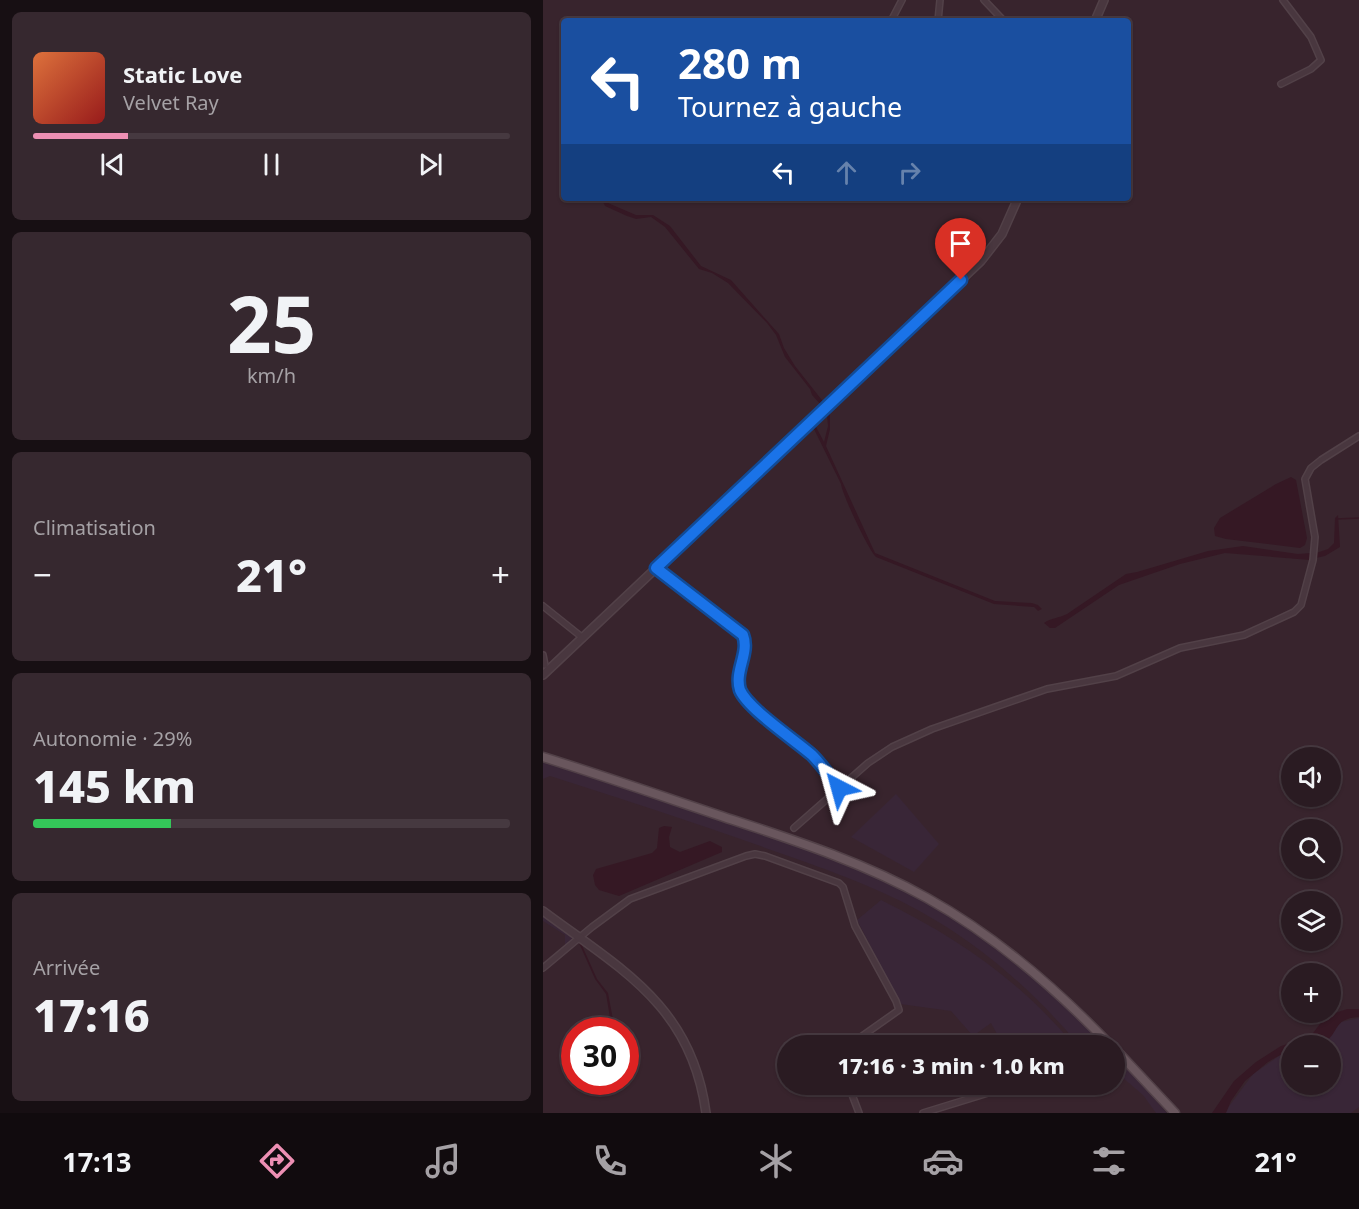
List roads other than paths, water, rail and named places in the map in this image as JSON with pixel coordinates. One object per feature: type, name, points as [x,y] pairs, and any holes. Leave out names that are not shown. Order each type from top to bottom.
[{"type":"main road","points":[[543,757],[798,842],[873,870],[966,922],[1022,962],[1062,996],[1100,1035]]},
{"type":"main road","points":[[1125,1060],[1175,1113]]},
{"type":"street","points":[[893,18],[902,0]]},
{"type":"street","points":[[938,18],[940,0]]},
{"type":"street","points":[[984,0],[1001,18]]},
{"type":"street","points":[[1096,18],[1104,0]]},
{"type":"street","points":[[1281,84],[1311,69],[1321,60],[1311,37],[1283,0]]},
{"type":"street","points":[[545,669],[583,638],[987,254],[1002,234],[1017,201]]},
{"type":"street","points":[[794,828],[869,763],[892,747],[932,729],[1047,689],[1116,676],[1180,648],[1244,635],[1294,612],[1301,605],[1313,560],[1315,537],[1305,479],[1311,468],[1321,460],[1359,436]]},
{"type":"street","points":[[656,568],[743,635],[745,648],[738,676],[740,689],[746,699],[815,758],[839,788]]},
{"type":"street","points":[[543,606],[583,638]]},
{"type":"street","points":[[543,655],[545,669]]},
{"type":"street","points":[[543,968],[579,937],[630,900],[746,856],[755,854],[765,856],[843,886],[855,926],[899,1010],[864,1035]]},
{"type":"street","points":[[543,910],[631,975],[665,1010],[678,1030],[694,1063],[706,1113]]},
{"type":"street","points":[[852,1095],[859,1113]]},
{"type":"street","points":[[923,1113],[982,1095]]},
{"type":"waterway","points":[[1337,519],[1359,518]]}]
